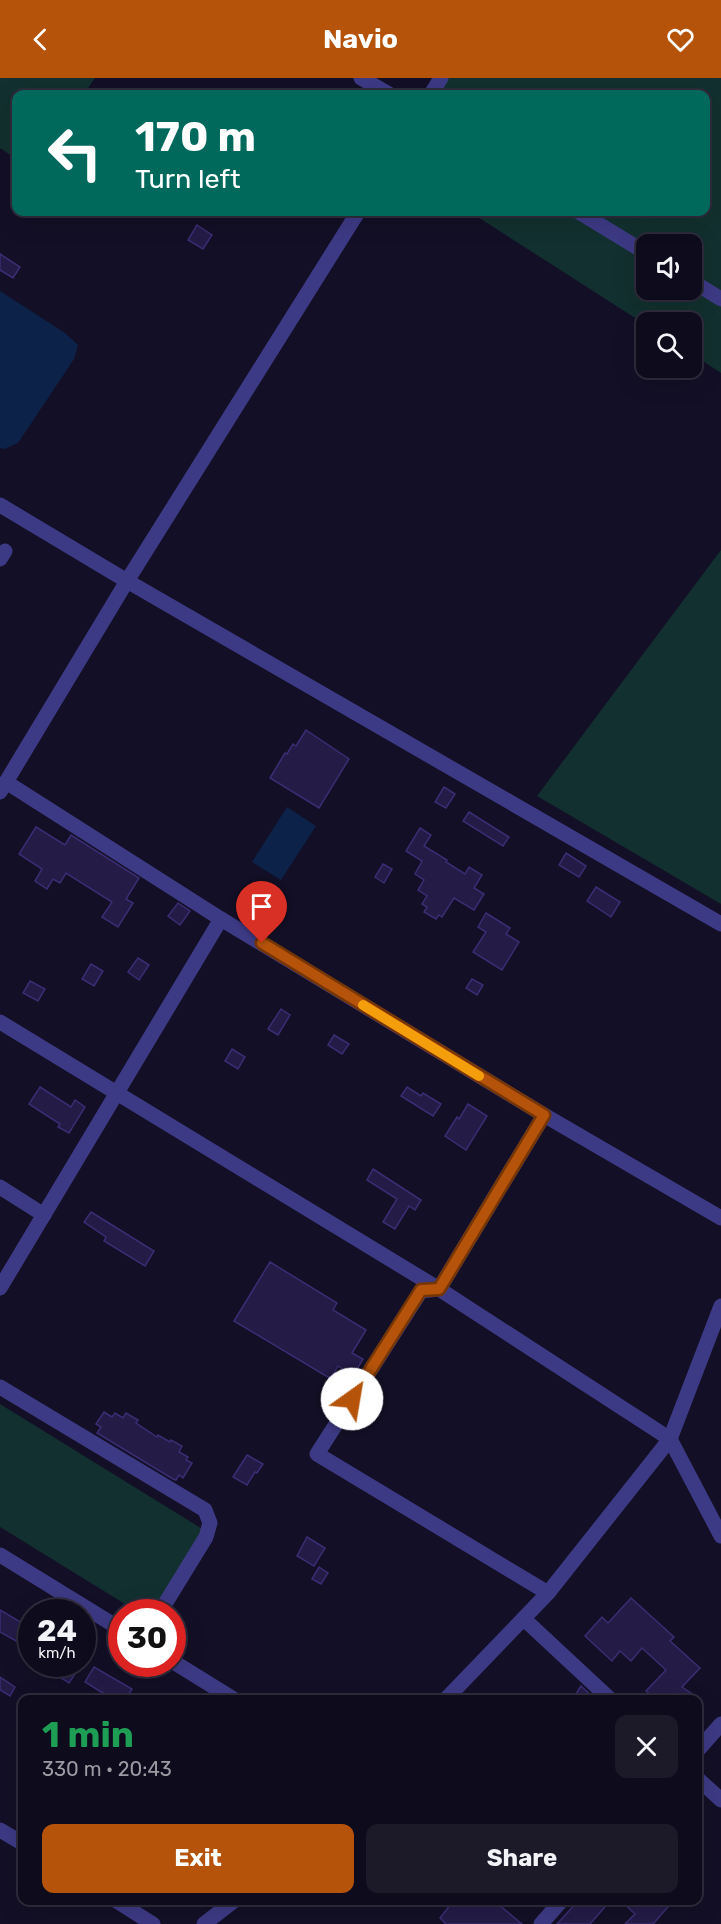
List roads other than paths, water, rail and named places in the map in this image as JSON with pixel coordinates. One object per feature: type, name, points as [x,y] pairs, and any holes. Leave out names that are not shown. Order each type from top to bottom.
[{"type":"street","points":[[361,78],[382,90]]},
{"type":"street","points":[[355,216],[127,581],[3,787],[544,1115],[721,1218]]},
{"type":"street","points":[[586,216],[636,247]]},
{"type":"street","points":[[702,287],[721,299]]},
{"type":"street","points":[[0,505],[127,581],[721,924]]},
{"type":"street","points":[[0,1288],[221,919]]},
{"type":"street","points":[[0,1022],[439,1289],[670,1439],[721,1536]]},
{"type":"street","points":[[439,1289],[544,1115]]},
{"type":"street","points":[[0,1187],[44,1215]]},
{"type":"street","points":[[439,1289],[421,1290],[317,1454],[549,1593]]},
{"type":"street","points":[[450,1695],[549,1593],[670,1439],[721,1306]]},
{"type":"street","points":[[0,1387],[205,1510],[210,1523],[206,1538],[168,1599]]},
{"type":"street","points":[[0,1555],[108,1621]]},
{"type":"street","points":[[524,1619],[606,1695]]},
{"type":"street","points":[[186,1670],[227,1695]]},
{"type":"street","points":[[702,1745],[721,1724]]},
{"type":"street","points":[[702,1783],[721,1800]]},
{"type":"street","points":[[0,1830],[18,1841]]},
{"type":"street","points":[[123,1905],[153,1924]]},
{"type":"street","points":[[204,1924],[229,1905]]},
{"type":"street","points":[[541,1924],[558,1905]]},
{"type":"water","points":[[0,291],[65,333],[78,345],[74,359],[18,443],[4,449],[0,448]]},
{"type":"water","points":[[287,807],[316,826],[281,880],[252,862]]}]
